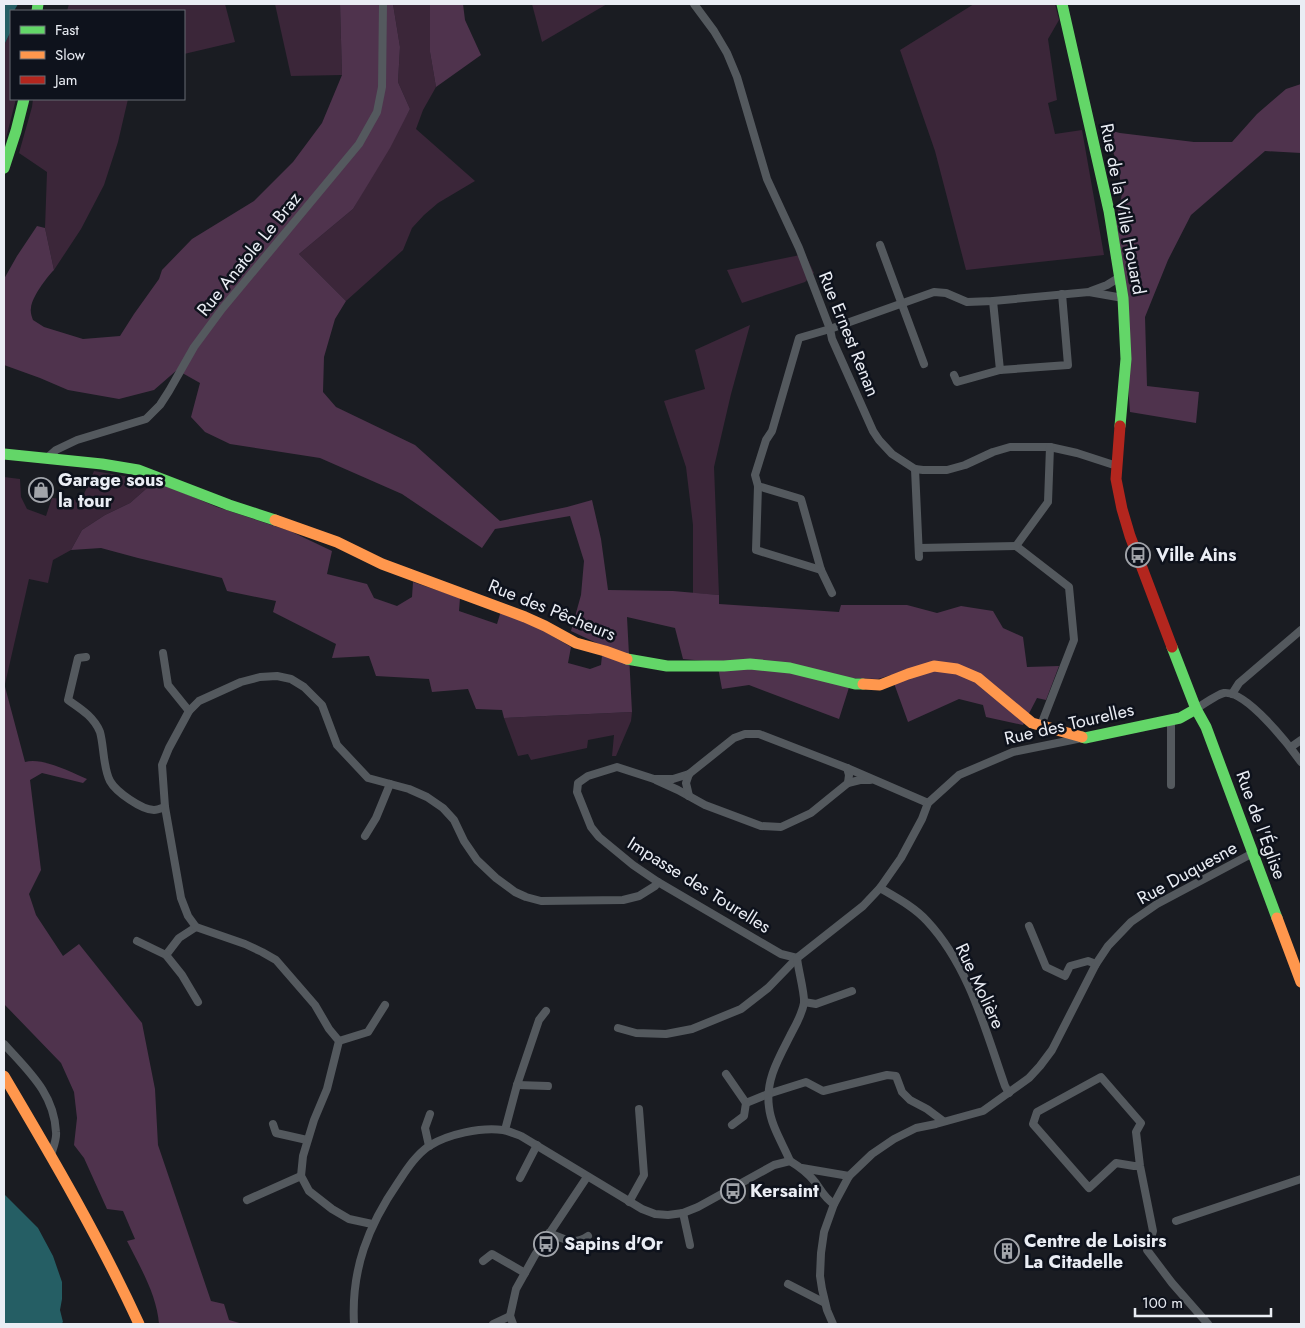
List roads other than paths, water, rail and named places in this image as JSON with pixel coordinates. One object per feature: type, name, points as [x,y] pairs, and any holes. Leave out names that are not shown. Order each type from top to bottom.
[{"type":"street","name":"Rue Anatole Le Braz","points":[[47,458],[56,450],[77,440],[146,419],[160,405],[194,346],[222,309],[359,144],[377,112],[382,87],[383,4]]},
{"type":"street","name":"Rue Ernest Renan","points":[[694,4],[727,53],[737,77],[767,179],[799,248],[830,329],[832,339],[873,431],[878,440],[892,454],[915,469]]},
{"type":"street","name":"Rue de la Ville Houard","points":[[1062,4],[1110,211],[1123,298],[1126,359],[1116,479],[1130,536],[1196,708]]},
{"type":"street","points":[[4,168],[24,100]]},
{"type":"street","points":[[880,245],[924,364]]},
{"type":"street","points":[[1089,292],[1107,285],[1120,277]]},
{"type":"street","points":[[821,570],[756,550],[758,486],[755,475],[766,440],[772,431],[799,338],[934,292],[946,293],[967,302],[1089,292],[1123,298]]},
{"type":"street","points":[[954,375],[956,382],[1000,370],[1068,365],[1062,294]]},
{"type":"street","points":[[993,301],[1000,370]]},
{"type":"street","points":[[919,557],[915,469],[947,470],[965,465],[993,452],[1010,448],[1050,447],[1118,466]]},
{"type":"street","points":[[1016,546],[1048,502],[1050,447]]},
{"type":"street","name":"Rue des Pêcheurs","points":[[4,454],[102,464],[138,470],[229,505],[337,542],[382,564],[525,616],[576,643],[629,660],[667,666],[750,664],[790,668],[855,684],[880,685],[934,666],[949,668],[978,678],[1032,722],[1085,738]]},
{"type":"street","points":[[758,486],[801,499],[821,570],[832,593]]},
{"type":"street","points":[[919,548],[1016,546],[1069,588],[1074,640],[1040,725]]},
{"type":"street","points":[[1232,694],[1238,683],[1301,630]]},
{"type":"street","points":[[163,653],[168,685],[189,711]]},
{"type":"street","points":[[86,657],[78,658],[68,700],[91,717],[100,733],[105,765],[110,781],[122,794],[138,805],[151,810],[165,806]]},
{"type":"street","points":[[339,1041],[329,1029],[315,1005],[276,960],[245,944],[196,927],[188,916],[181,898],[165,806],[162,765],[189,711],[199,701],[241,682],[260,677],[277,676],[291,679],[304,687],[322,705],[337,745],[358,770],[368,778],[409,789],[427,797],[443,808],[454,820],[464,841],[477,860],[496,878],[515,892],[526,897],[541,901],[623,900],[639,896],[658,882]]},
{"type":"street","points":[[1196,708],[1223,693],[1232,694],[1240,698],[1268,720],[1301,762]]},
{"type":"street","name":"Rue des Tourelles","points":[[618,1028],[636,1033],[666,1034],[692,1029],[741,1008],[768,988],[797,958],[863,906],[880,888],[901,858],[928,804],[960,775],[1014,752],[1180,718],[1196,708]]},
{"type":"street","name":"Rue de l'Église","points":[[1196,708],[1206,727],[1301,982]]},
{"type":"street","points":[[1171,720],[1171,785]]},
{"type":"street","points":[[654,779],[672,779],[689,774],[734,738],[745,734],[759,734],[847,768],[928,804]]},
{"type":"street","points":[[1291,748],[1301,740]]},
{"type":"street","name":"Impasse des Tourelles","points":[[654,779],[617,766],[588,776],[578,783],[577,792],[591,827],[599,837],[633,865],[658,882],[781,954],[797,958]]},
{"type":"street","points":[[847,768],[849,775],[848,783]]},
{"type":"street","points":[[688,796],[686,783],[689,774]]},
{"type":"street","points":[[654,779],[705,805],[761,826],[782,827],[811,813],[848,783],[860,780],[877,781]]},
{"type":"street","points":[[365,836],[376,818],[390,784]]},
{"type":"street","name":"Rue Duquesne","points":[[833,1324],[822,1290],[820,1276],[821,1253],[824,1232],[834,1204],[849,1176],[872,1154],[894,1139],[916,1128],[983,1111],[1029,1078],[1052,1050],[1096,964],[1108,946],[1131,922],[1157,904],[1253,853]]},
{"type":"street","name":"Rue Molière","points":[[880,888],[911,906],[926,920],[949,950],[979,1012],[1004,1086],[1009,1093]]},
{"type":"street","points":[[1029,926],[1046,968],[1065,976],[1070,966],[1088,961],[1096,964]]},
{"type":"street","points":[[166,955],[179,938],[196,927]]},
{"type":"street","points":[[137,941],[166,955],[182,975],[198,1002]]},
{"type":"street","points":[[797,958],[804,1002],[800,1016],[774,1067],[768,1094],[769,1108],[773,1123],[790,1161],[802,1168],[828,1200],[834,1204]]},
{"type":"street","points":[[804,1002],[816,1004],[852,991]]},
{"type":"street","points":[[339,1041],[368,1032],[385,1005]]},
{"type":"street","points":[[505,1130],[517,1085],[539,1020],[546,1011]]},
{"type":"street","points":[[339,1041],[327,1089],[307,1140],[301,1176],[309,1191],[332,1209],[349,1219],[372,1224]]},
{"type":"street","points":[[4,1044],[31,1072],[45,1092],[52,1110],[57,1134],[51,1155]]},
{"type":"street","points":[[726,1074],[746,1103],[744,1116],[732,1125]]},
{"type":"street","points":[[746,1103],[806,1082],[823,1090],[886,1075],[896,1076],[902,1092],[910,1100],[927,1109],[943,1121]]},
{"type":"street","points":[[4,1076],[51,1155],[122,1287],[139,1324]]},
{"type":"street","points":[[1140,1166],[1116,1163],[1088,1188],[1033,1124],[1038,1112],[1101,1077],[1141,1123],[1136,1132],[1140,1166],[1153,1231],[1147,1250],[1172,1283],[1208,1324]]},
{"type":"street","points":[[517,1085],[548,1086]]},
{"type":"street","points":[[630,1202],[644,1175],[639,1109]]},
{"type":"street","points":[[429,1146],[425,1128],[430,1114]]},
{"type":"street","points":[[273,1124],[276,1133],[307,1140]]},
{"type":"street","points":[[354,1324],[353,1305],[356,1278],[360,1258],[372,1224],[390,1194],[419,1155],[429,1146],[448,1138],[487,1128],[505,1130],[537,1145],[642,1209],[655,1214],[668,1215],[683,1213],[698,1207],[774,1164],[790,1161]]},
{"type":"street","points":[[520,1178],[537,1145]]},
{"type":"street","points":[[802,1168],[849,1176]]},
{"type":"street","points":[[248,1200],[301,1176]]},
{"type":"street","points":[[493,1324],[512,1320],[516,1289],[535,1255],[587,1177]]},
{"type":"street","points":[[1176,1221],[1301,1179]]},
{"type":"street","points":[[683,1213],[690,1245]]},
{"type":"street","points":[[550,1233],[568,1240],[580,1242],[588,1236]]},
{"type":"street","points":[[482,1262],[492,1254],[525,1273]]},
{"type":"street","points":[[788,1284],[825,1303]]},
{"type":"water","points":[[4,4],[18,4],[15,10],[10,10],[10,33],[4,45]]},
{"type":"water","points":[[4,1194],[38,1228],[53,1256],[62,1282],[60,1310],[63,1322],[61,1324],[4,1324]]},
{"type":"place","name":"Garage sous la tour","points":[[41,490]]},
{"type":"place","name":"Ville Ains","points":[[1138,555]]},
{"type":"place","name":"Kersaint","points":[[733,1191]]},
{"type":"place","name":"Sapins d'Or","points":[[546,1244]]},
{"type":"place","name":"Centre de Loisirs La Citadelle","points":[[1007,1251]]}]
